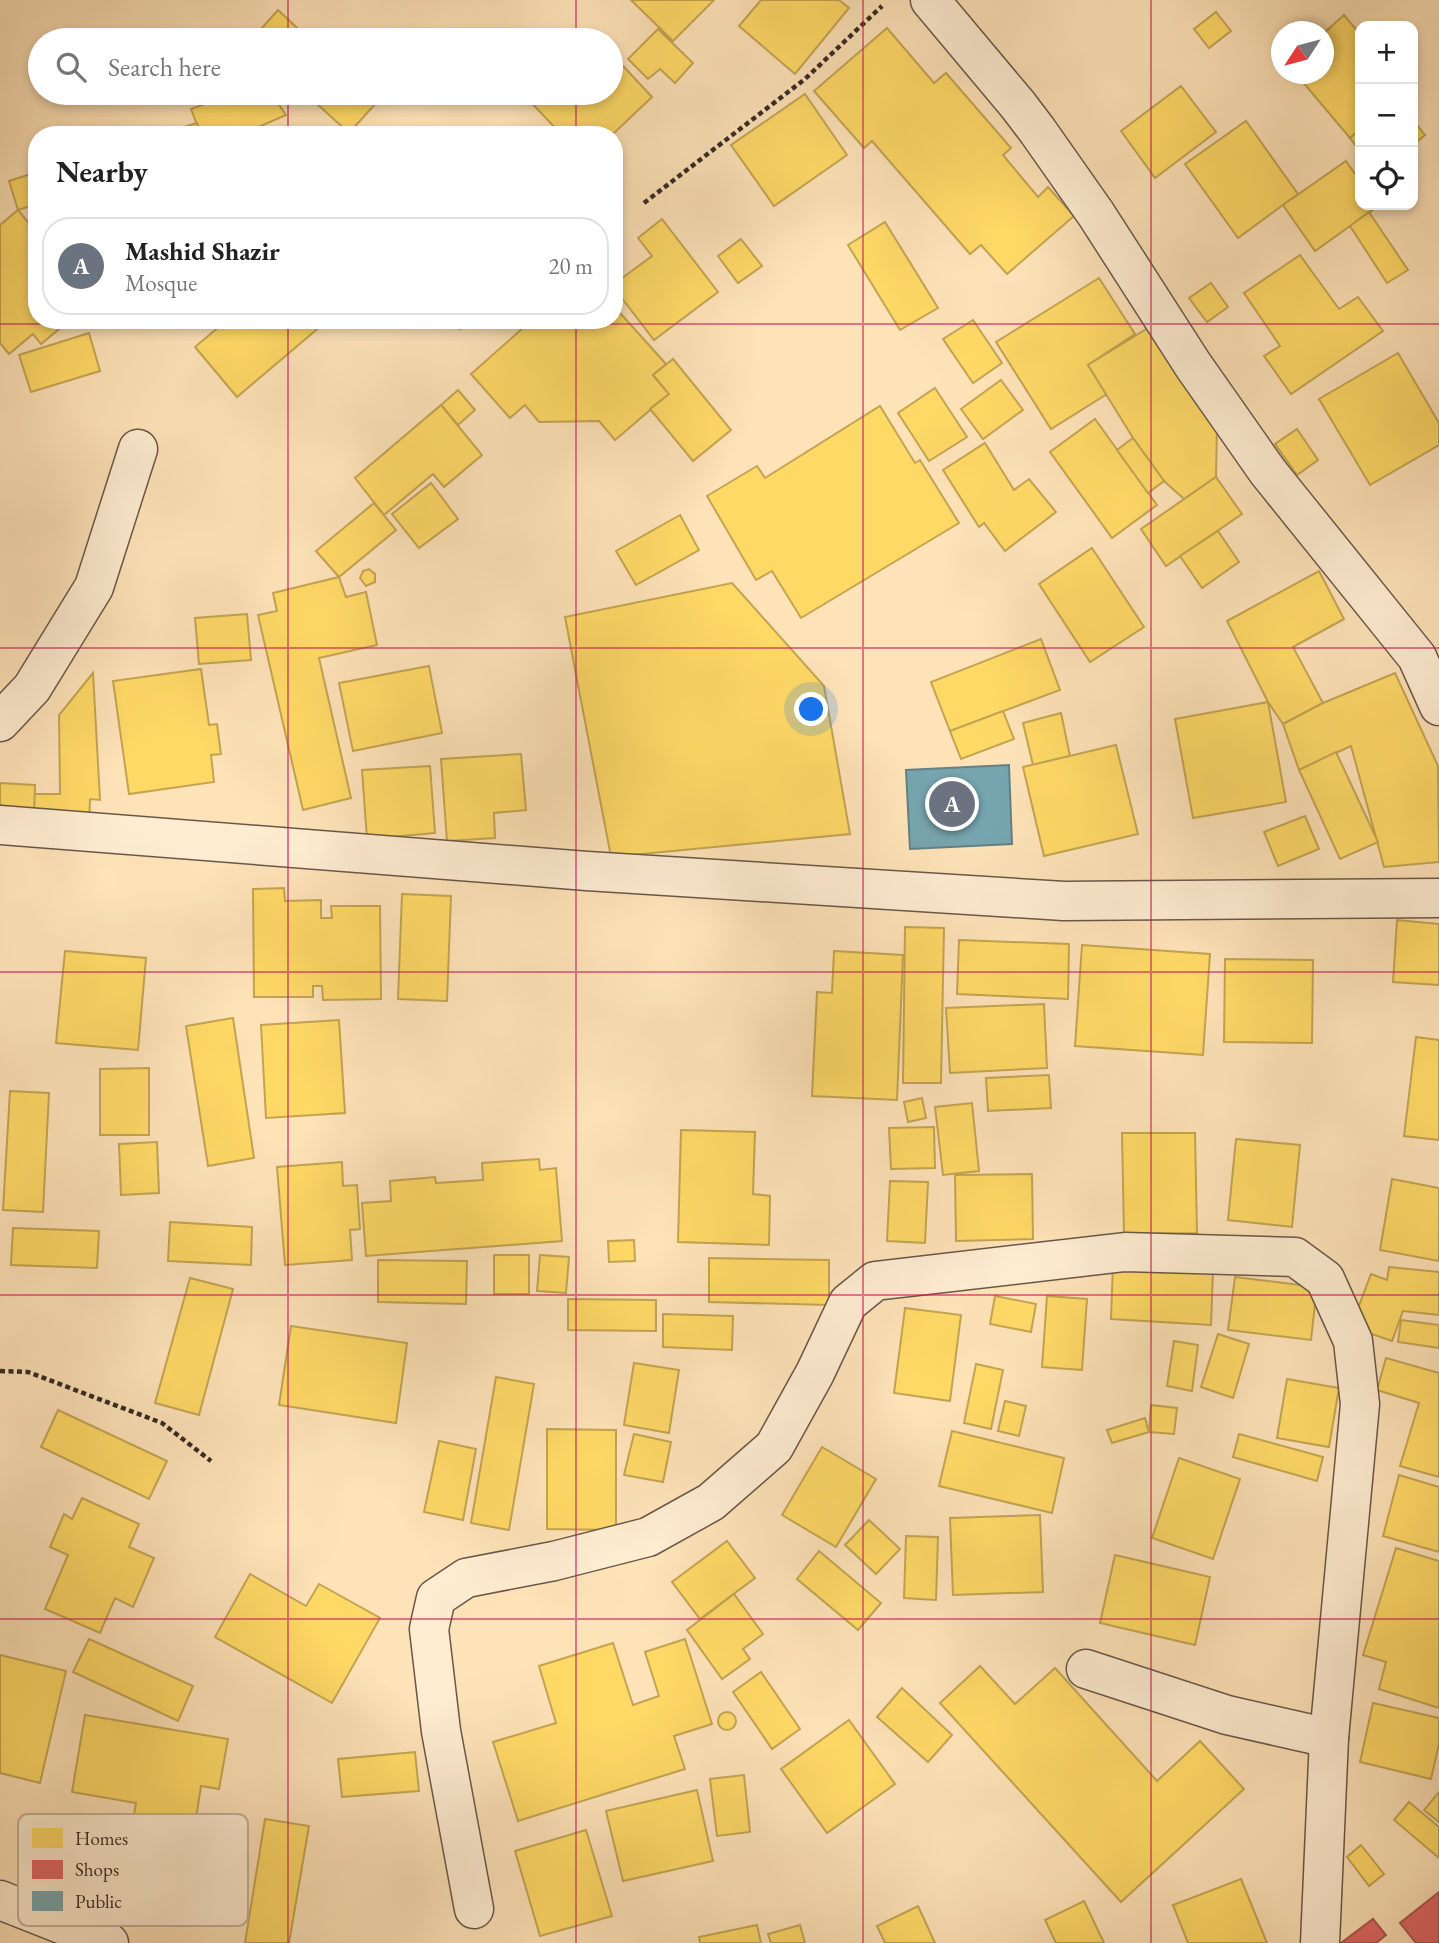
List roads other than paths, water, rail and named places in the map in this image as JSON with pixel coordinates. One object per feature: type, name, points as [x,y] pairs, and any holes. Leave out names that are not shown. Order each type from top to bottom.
[{"type":"street","points":[[930,0],[1037,131],[1096,214],[1193,365],[1268,472],[1417,657],[1439,706]]},
{"type":"street","points":[[0,722],[32,688],[94,587],[138,449]]},
{"type":"street","points":[[0,825],[587,871],[1064,901],[1439,898]]},
{"type":"street","points":[[474,1909],[441,1731],[429,1629],[436,1598],[466,1578],[554,1561],[648,1537],[711,1502],[774,1447],[815,1373],[848,1303],[875,1281],[1125,1252],[1295,1256],[1325,1279],[1353,1341],[1360,1404],[1329,1738],[1320,1943]]},
{"type":"street","points":[[1086,1668],[1227,1715],[1329,1738]]},
{"type":"street","points":[[0,1900],[18,1907]]},
{"type":"street","points":[[66,1926],[109,1943]]},
{"type":"place","name":"Mashid Shazir","points":[[952,804]]}]
